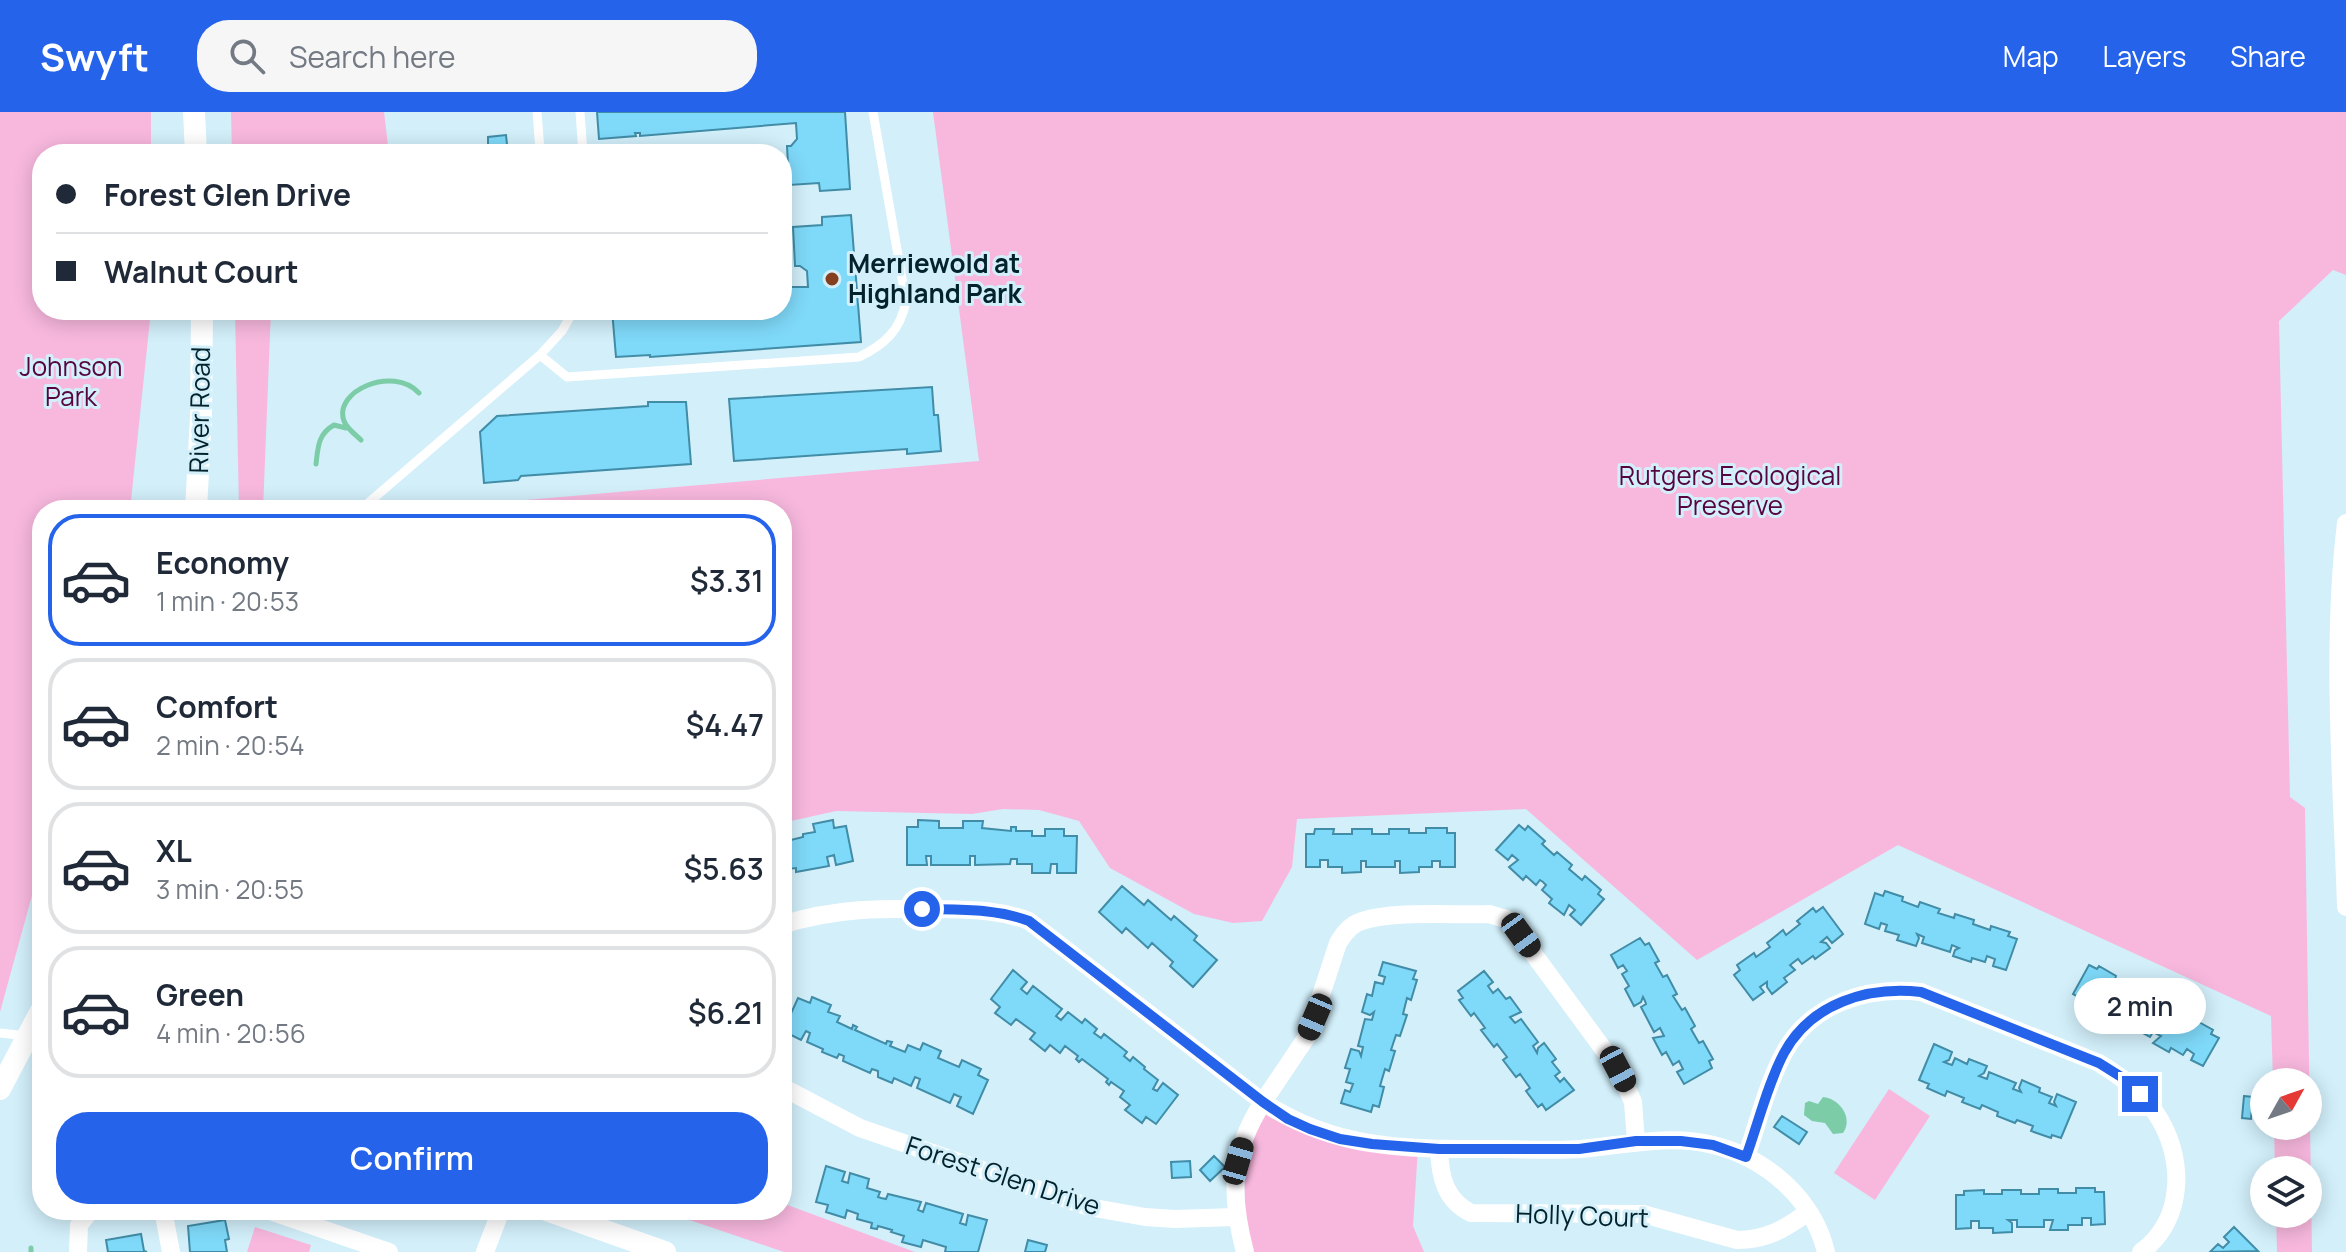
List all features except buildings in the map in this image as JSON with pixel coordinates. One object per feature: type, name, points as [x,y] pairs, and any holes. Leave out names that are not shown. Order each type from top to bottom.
[{"type":"street","points":[[194,112],[196,144]]},
{"type":"street","name":"River Road","points":[[197,500],[202,320]]},
{"type":"street","points":[[2346,523],[2342,557],[2346,907]]},
{"type":"street","points":[[792,922],[864,908],[1010,913],[1032,923],[1288,1119],[1340,1139],[1439,1149],[1579,1149],[1636,1141],[1713,1145],[1746,1157],[1778,1176],[1818,1227],[1826,1252]]},
{"type":"street","points":[[1245,1252],[1235,1217],[1233,1187],[1244,1138],[1263,1102],[1308,1035],[1344,932],[1376,917],[1489,914],[1506,919],[1618,1069],[1633,1102],[1636,1141]]},
{"type":"street","points":[[1746,1157],[1783,1055],[1808,1021],[1828,1008],[1864,995],[1898,989],[1921,992],[2099,1063],[2123,1078],[2140,1094],[2165,1130],[2176,1169],[2172,1213],[2164,1230],[2141,1252]]},
{"type":"street","points":[[0,1089],[32,1042]]},
{"type":"street","name":"Forest Glen Drive","points":[[792,1092],[860,1128],[1089,1207],[1145,1217],[1235,1217]]},
{"type":"street","name":"Holly Court","points":[[1439,1149],[1440,1170],[1450,1197],[1471,1213],[1643,1214],[1737,1240],[1753,1240],[1782,1230],[1808,1212]]},
{"type":"street","points":[[78,1252],[79,1225],[83,1220]]},
{"type":"street","points":[[165,1220],[171,1252]]},
{"type":"street","points":[[296,1220],[388,1252]]},
{"type":"street","points":[[485,1252],[497,1220]]},
{"type":"street","points":[[574,1220],[665,1252]]},
{"type":"lane","points":[[537,112],[539,144]]},
{"type":"lane","points":[[580,112],[582,144]]},
{"type":"lane","points":[[540,355],[567,377],[859,357],[877,348],[893,334],[903,317],[906,301],[873,112]]},
{"type":"lane","points":[[372,500],[540,355],[568,320]]},
{"type":"lane","points":[[0,1033],[32,1038]]},
{"type":"green space","name":"Johnson Park","points":[[0,112],[151,112],[151,144],[32,144],[32,320],[150,320],[131,500],[32,500],[32,895],[0,1012]]},
{"type":"green space","points":[[231,112],[384,112],[388,144],[232,144]]},
{"type":"green space","name":"Rutgers Ecological Preserve","points":[[933,112],[2346,112],[2346,275],[2333,270],[2279,321],[2290,797],[2305,808],[2309,1068],[2273,1068],[2271,1016],[1898,845],[1697,960],[1526,809],[1297,819],[1292,867],[1262,921],[1233,923],[1194,914],[1110,868],[1079,821],[1039,810],[1003,809],[972,814],[836,811],[792,821],[792,500],[524,500],[979,461]]},
{"type":"green space","points":[[235,320],[271,320],[263,500],[239,500]]},
{"type":"green space","points":[[1889,1089],[1930,1116],[1875,1200],[1834,1173]]},
{"type":"green space","points":[[1263,1102],[1288,1119],[1418,1148],[1413,1226],[1424,1252],[1245,1252],[1244,1138]]},
{"type":"green space","name":"Rutgers Ecological Preserve","points":[[2274,1140],[2310,1140],[2310,1156],[2275,1156]]},
{"type":"green space","points":[[792,1207],[915,1252],[784,1252],[690,1220],[792,1220]]},
{"type":"green space","points":[[255,1227],[311,1245],[309,1252],[247,1252]]},
{"type":"green space","name":"Rutgers Ecological Preserve","points":[[2276,1228],[2312,1228],[2312,1252],[2277,1252]]},
{"type":"shaded area","points":[[1823,1097],[1834,1101],[1846,1115],[1843,1133],[1833,1134],[1825,1123],[1812,1121],[1804,1115],[1805,1103],[1818,1104]]},
{"type":"waterway","points":[[361,440],[344,421],[343,410],[347,400],[356,392],[368,385],[395,381],[419,393]]},
{"type":"waterway","points":[[316,464],[325,432],[334,425],[346,428]]},
{"type":"place","name":"Merriewold at Highland Park","points":[[832,279]]},
{"type":"route","points":[[922,909],[988,910],[1010,913],[1029,921],[1288,1119],[1340,1139],[1372,1144],[1439,1149],[1579,1149],[1636,1141],[1681,1141],[1713,1145],[1746,1157],[1783,1055],[1808,1021],[1852,998],[1898,989],[1921,992],[2099,1063],[2123,1078],[2140,1094]]}]
